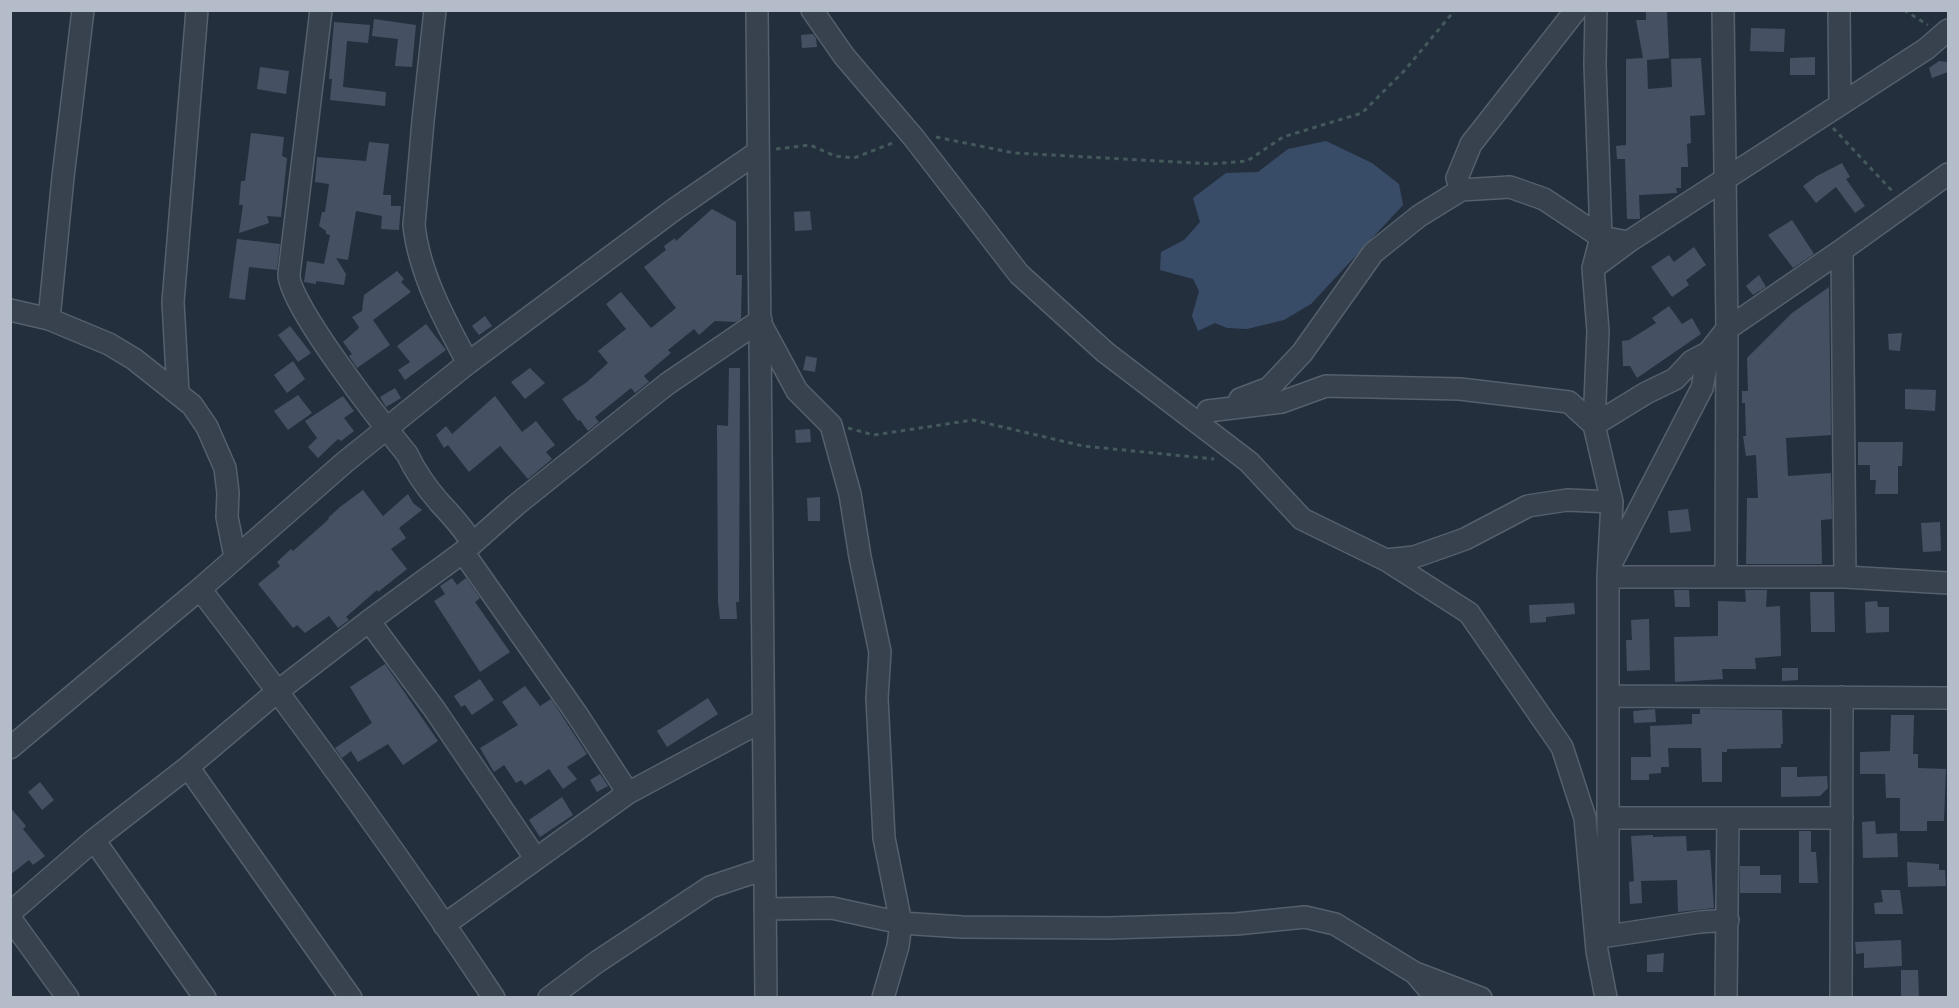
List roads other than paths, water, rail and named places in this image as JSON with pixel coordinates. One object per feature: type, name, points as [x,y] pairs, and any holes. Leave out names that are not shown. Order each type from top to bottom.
[{"type":"street","points":[[49,319],[83,10]]},
{"type":"street","points":[[178,393],[173,302],[197,10]]},
{"type":"street","points":[[321,10],[289,282],[326,345],[407,454],[416,472],[436,499],[465,530],[468,547],[628,793]]},
{"type":"street","points":[[435,10],[414,225],[416,241],[431,285],[450,330],[468,363]]},
{"type":"street","points":[[757,10],[764,995]]},
{"type":"street","points":[[812,10],[844,56],[914,138],[1019,274],[1105,352],[1199,414],[1249,462],[1302,519],[1386,560],[1469,613],[1562,747],[1585,818],[1597,951],[1607,998]]},
{"type":"street","points":[[1461,190],[1457,178],[1471,144],[1576,10]]},
{"type":"street","points":[[1596,10],[1595,64],[1600,237],[1593,268],[1598,331],[1594,425],[1612,502],[1608,573],[1607,998]]},
{"type":"street","points":[[1724,10],[1727,329],[1726,577]]},
{"type":"street","points":[[1839,10],[1840,104]]},
{"type":"street","points":[[1593,268],[1628,242],[1926,49],[1945,33]]},
{"type":"street","points":[[10,748],[200,589],[345,462],[468,363],[648,228],[758,152]]},
{"type":"street","points":[[1594,425],[1646,393],[1675,379],[1692,361],[1709,352],[1727,329],[1948,174]]},
{"type":"street","points":[[1199,414],[1269,388],[1302,352],[1373,253],[1419,216],[1461,190],[1510,187],[1544,200],[1600,237],[1628,242]]},
{"type":"street","points":[[1842,250],[1845,577]]},
{"type":"street","points":[[10,310],[49,319],[109,344],[134,359],[192,405],[220,454],[227,479],[227,517],[235,557]]},
{"type":"street","points":[[761,323],[797,391],[831,425],[850,494],[860,557],[880,652],[877,698],[884,838],[901,923],[898,946],[883,998]]},
{"type":"street","points":[[10,913],[94,840],[188,767],[278,692],[468,547],[667,384],[761,323]]},
{"type":"street","points":[[1608,573],[1702,388],[1709,352]]},
{"type":"street","points":[[1199,414],[1282,402],[1326,386],[1460,389],[1569,402],[1594,425]]},
{"type":"street","points":[[1386,560],[1414,557],[1465,539],[1527,506],[1568,500],[1612,502]]},
{"type":"street","points":[[1608,573],[1726,577],[1845,577],[1948,583]]},
{"type":"street","points":[[200,589],[278,692],[494,998]]},
{"type":"street","points":[[369,621],[435,710],[536,859]]},
{"type":"street","points":[[1608,696],[1948,698]]},
{"type":"street","points":[[1841,998],[1842,697]]},
{"type":"street","points":[[444,925],[628,793],[762,721]]},
{"type":"street","points":[[188,767],[351,998]]},
{"type":"street","points":[[1608,818],[1842,818]]},
{"type":"street","points":[[1726,998],[1728,818]]},
{"type":"street","points":[[94,840],[205,998]]},
{"type":"street","points":[[549,998],[616,949],[710,887],[764,869]]},
{"type":"street","points":[[765,909],[832,908],[901,923],[962,927],[1108,928],[1236,924],[1305,917],[1335,924],[1415,972],[1480,998]]},
{"type":"street","points":[[10,918],[68,998]]},
{"type":"street","points":[[1608,936],[1728,920]]},
{"type":"street","points":[[1415,972],[1436,998]]},
{"type":"water","points":[[1326,141],[1372,163],[1399,184],[1403,205],[1311,304],[1284,320],[1247,329],[1227,328],[1215,323],[1198,331],[1192,316],[1199,291],[1193,279],[1160,270],[1161,252],[1184,240],[1200,222],[1193,198],[1226,173],[1258,172],[1288,149]]}]
